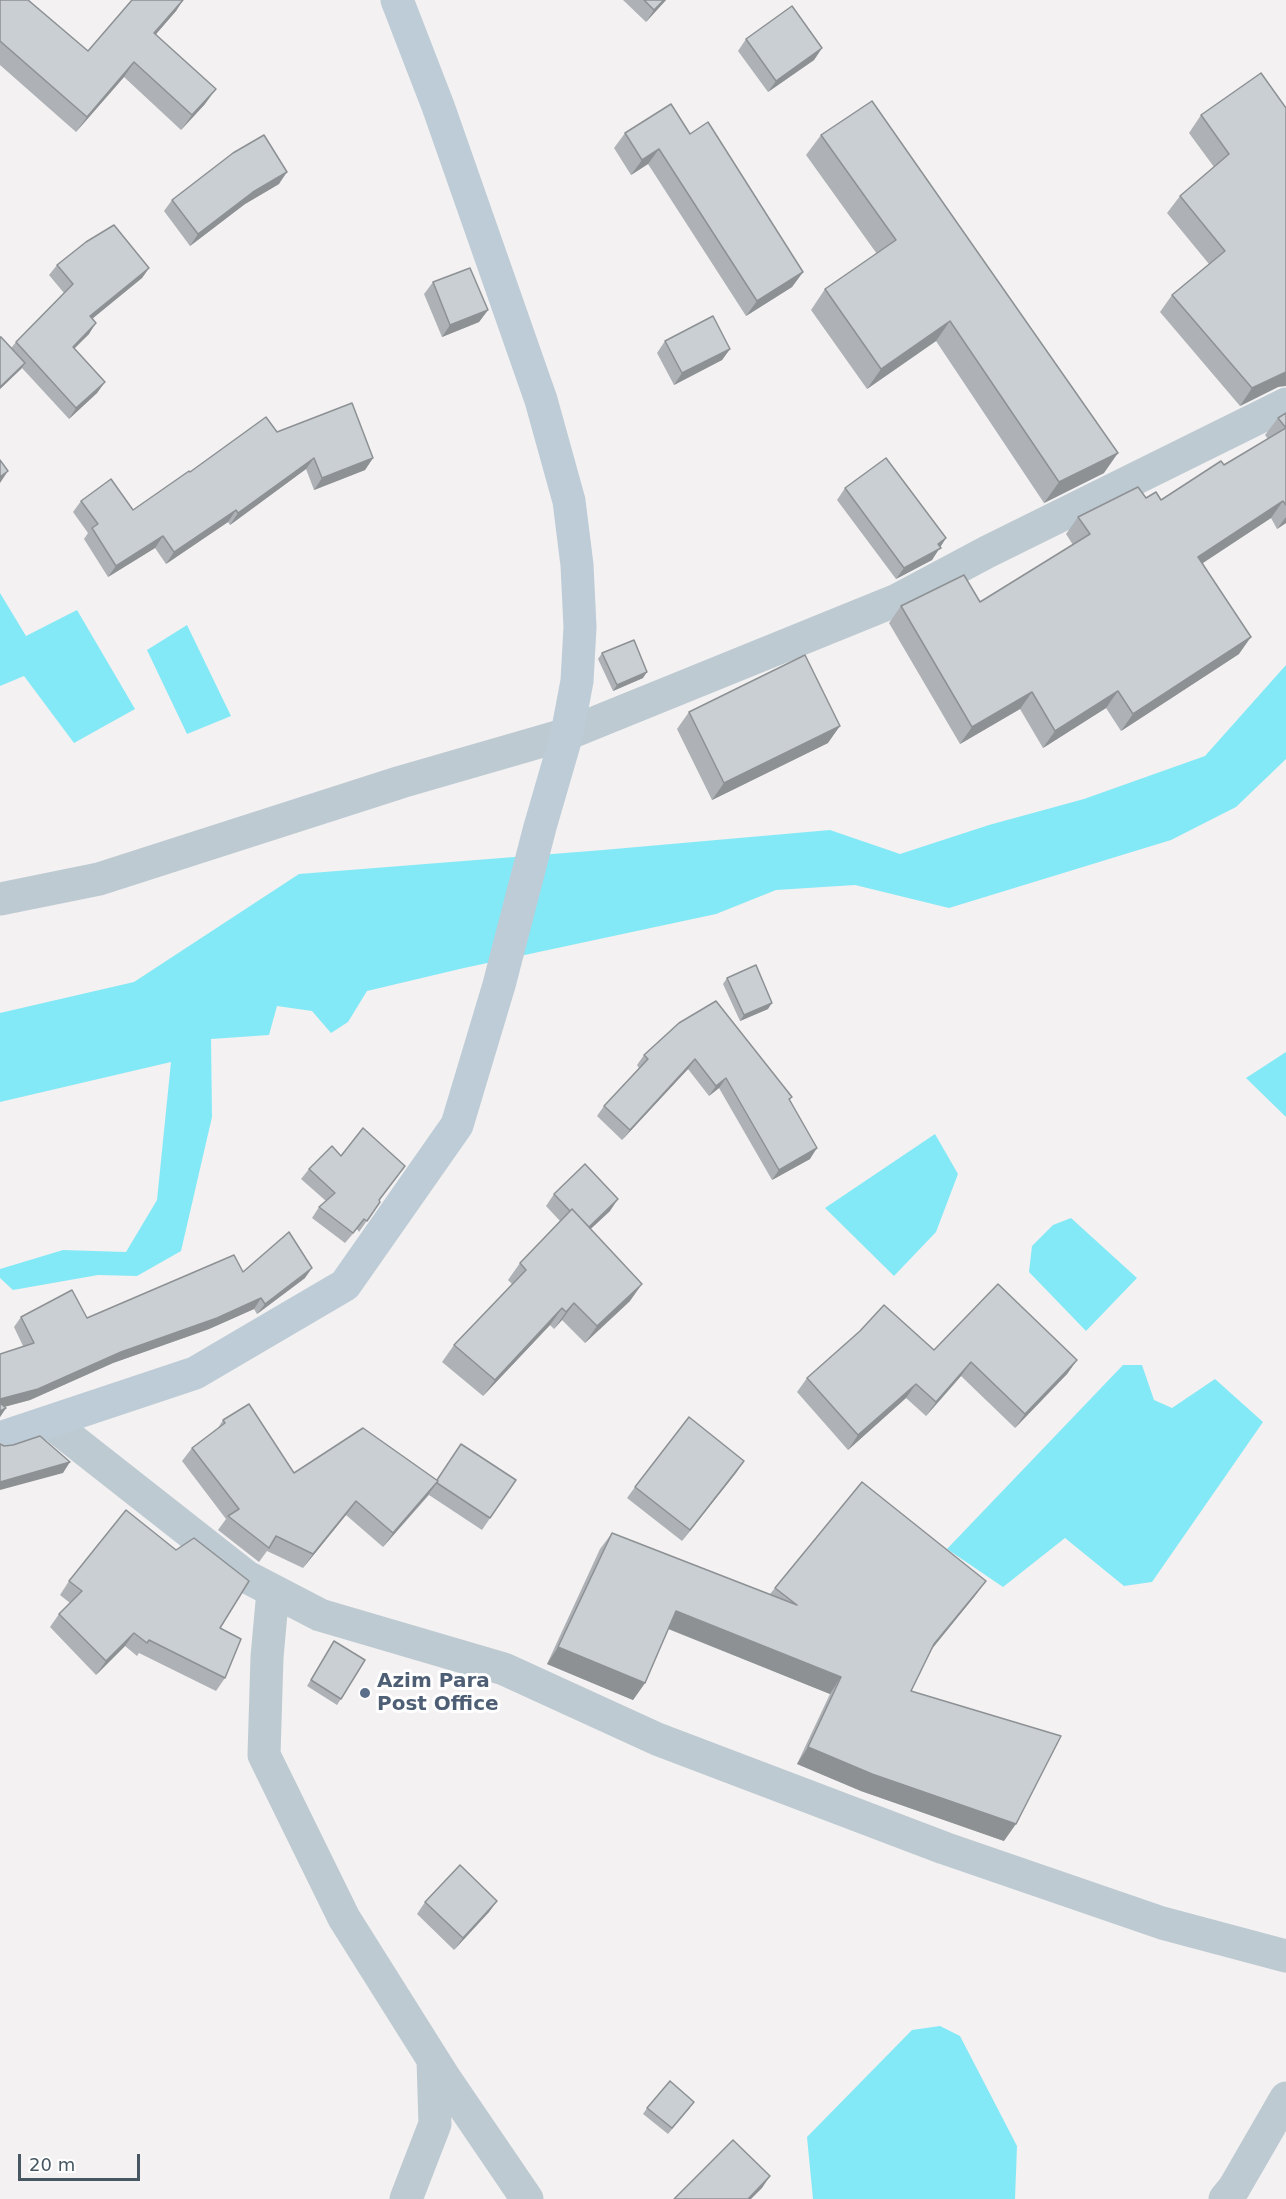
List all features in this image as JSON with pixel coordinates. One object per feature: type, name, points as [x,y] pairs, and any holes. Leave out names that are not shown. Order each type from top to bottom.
[{"type":"main road","points":[[0,1438],[51,1423],[195,1373],[345,1285],[457,1125],[499,985],[567,734],[577,681],[580,627],[577,565],[569,501],[541,400],[438,106],[397,0]]},
{"type":"street","points":[[0,899],[99,879],[401,782],[567,734],[897,600],[987,552],[1286,404]]},
{"type":"street","points":[[51,1423],[246,1577],[321,1615],[504,1669],[657,1739],[944,1848],[1162,1923],[1286,1956]]},
{"type":"street","points":[[273,1591],[267,1657],[264,1755],[345,1918],[432,2060],[527,2199]]},
{"type":"street","points":[[406,2199],[435,2124],[432,2060]]},
{"type":"street","points":[[1225,2199],[1234,2188],[1286,2098]]},
{"type":"water","points":[[0,593],[26,636],[77,610],[135,709],[74,743],[24,676],[0,686]]},
{"type":"water","points":[[187,625],[231,716],[187,734],[147,650]]},
{"type":"water","points":[[1286,665],[1286,759],[1236,807],[1171,840],[949,908],[855,885],[776,890],[716,914],[367,991],[348,1022],[331,1033],[312,1011],[277,1006],[269,1035],[211,1039],[212,1117],[181,1251],[137,1276],[98,1275],[13,1290],[0,1278],[0,1269],[63,1250],[126,1252],[157,1200],[171,1062],[0,1102],[0,1013],[134,982],[299,874],[830,830],[900,854],[989,825],[1084,799],[1205,756]]},
{"type":"water","points":[[1286,1052],[1286,1117],[1246,1078]]},
{"type":"water","points":[[935,1134],[958,1174],[936,1232],[894,1276],[825,1208]]},
{"type":"water","points":[[1071,1218],[1137,1278],[1086,1331],[1029,1272],[1032,1246],[1053,1225]]},
{"type":"water","points":[[1123,1365],[1142,1365],[1154,1400],[1172,1408],[1215,1379],[1263,1422],[1152,1582],[1124,1586],[1065,1538],[1003,1587],[947,1549]]},
{"type":"water","points":[[940,2026],[960,2036],[1017,2146],[1015,2199],[813,2199],[807,2137],[912,2030]]},
{"type":"building","points":[[0,0],[28,0],[88,51],[132,0],[183,0],[154,33],[216,89],[192,115],[134,62],[87,117],[0,41]]},
{"type":"building","points":[[644,0],[664,0],[654,10]]},
{"type":"building","points":[[792,6],[822,48],[776,81],[746,39]]},
{"type":"building","points":[[1261,73],[1286,108],[1286,372],[1252,388],[1172,295],[1225,251],[1180,196],[1229,154],[1201,115]]},
{"type":"building","points":[[872,101],[1118,453],[1059,482],[950,321],[881,369],[825,289],[896,240],[821,135]]},
{"type":"building","points":[[671,104],[690,134],[708,122],[803,272],[757,301],[659,149],[642,160],[625,133]]},
{"type":"building","points":[[264,135],[287,172],[253,192],[198,234],[172,200],[233,153]]},
{"type":"building","points":[[114,225],[149,268],[90,316],[96,323],[73,347],[105,382],[76,408],[16,342],[73,284],[57,265],[86,242]]},
{"type":"building","points":[[470,268],[488,310],[450,325],[433,282]]},
{"type":"building","points":[[713,316],[730,349],[682,373],[665,341]]},
{"type":"building","points":[[0,337],[25,363],[0,387]]},
{"type":"building","points":[[352,403],[373,458],[322,478],[314,458],[238,513],[236,510],[174,552],[163,536],[116,566],[92,528],[98,524],[81,501],[111,479],[133,510],[266,417],[277,432]]},
{"type":"building","points":[[1286,413],[1286,428],[1278,418]]},
{"type":"building","points":[[1286,428],[1286,505],[1283,501],[1198,557],[1251,637],[1133,714],[1118,691],[1055,731],[1032,692],[972,727],[901,606],[964,575],[980,602],[1090,534],[1078,517],[1138,487],[1146,498],[1156,492],[1161,500],[1221,461],[1224,465]]},
{"type":"building","points":[[886,458],[946,538],[938,544],[941,548],[904,568],[845,488]]},
{"type":"building","points":[[0,460],[8,471],[0,477]]},
{"type":"building","points":[[634,640],[647,672],[617,685],[602,653]]},
{"type":"building","points":[[805,655],[840,726],[724,783],[689,712]]},
{"type":"building","points":[[756,965],[772,1003],[744,1015],[727,978]]},
{"type":"building","points":[[716,1001],[792,1097],[789,1099],[817,1148],[779,1170],[726,1078],[716,1086],[695,1059],[630,1130],[604,1106],[648,1059],[644,1055],[679,1023]]},
{"type":"building","points":[[363,1128],[405,1166],[379,1200],[380,1202],[367,1221],[364,1219],[353,1233],[319,1207],[335,1193],[309,1169],[332,1146],[341,1156]]},
{"type":"building","points":[[585,1164],[618,1199],[589,1227],[554,1194]]},
{"type":"building","points":[[572,1209],[642,1284],[597,1326],[574,1303],[566,1312],[562,1308],[495,1380],[454,1345],[526,1270],[520,1263]]},
{"type":"building","points":[[289,1232],[312,1268],[265,1304],[261,1298],[217,1318],[121,1352],[38,1389],[0,1399],[0,1354],[34,1343],[21,1317],[72,1290],[87,1318],[234,1255],[243,1272]]},
{"type":"building","points":[[998,1284],[1077,1360],[1025,1414],[971,1362],[936,1402],[916,1384],[858,1435],[807,1378],[860,1331],[884,1305],[934,1350]]},
{"type":"building","points":[[0,1403],[6,1408],[0,1411]]},
{"type":"building","points":[[249,1404],[294,1473],[363,1428],[438,1481],[393,1533],[356,1501],[313,1554],[276,1536],[269,1548],[228,1516],[239,1509],[192,1448],[225,1423],[223,1420]]},
{"type":"building","points":[[689,1417],[744,1461],[690,1530],[635,1487]]},
{"type":"building","points":[[40,1436],[70,1462],[0,1482],[0,1444],[13,1445]]},
{"type":"building","points":[[461,1444],[516,1480],[490,1518],[437,1483]]},
{"type":"building","points":[[862,1482],[986,1581],[934,1644],[911,1691],[1061,1736],[1016,1824],[872,1774],[808,1747],[841,1677],[676,1611],[645,1683],[558,1647],[612,1533],[797,1605],[775,1588]]},
{"type":"building","points":[[126,1510],[176,1550],[194,1538],[249,1581],[220,1628],[241,1639],[225,1678],[149,1640],[147,1643],[134,1633],[106,1661],[59,1614],[82,1591],[69,1581]]},
{"type":"building","points":[[334,1641],[365,1660],[341,1699],[311,1680]]},
{"type":"building","points":[[460,1865],[497,1901],[463,1938],[425,1902]]},
{"type":"building","points":[[670,2081],[694,2102],[672,2128],[647,2108]]},
{"type":"building","points":[[733,2140],[770,2176],[748,2199],[674,2199]]},
{"type":"place","name":"Azim Para Post Office","points":[[365,1693]]}]
